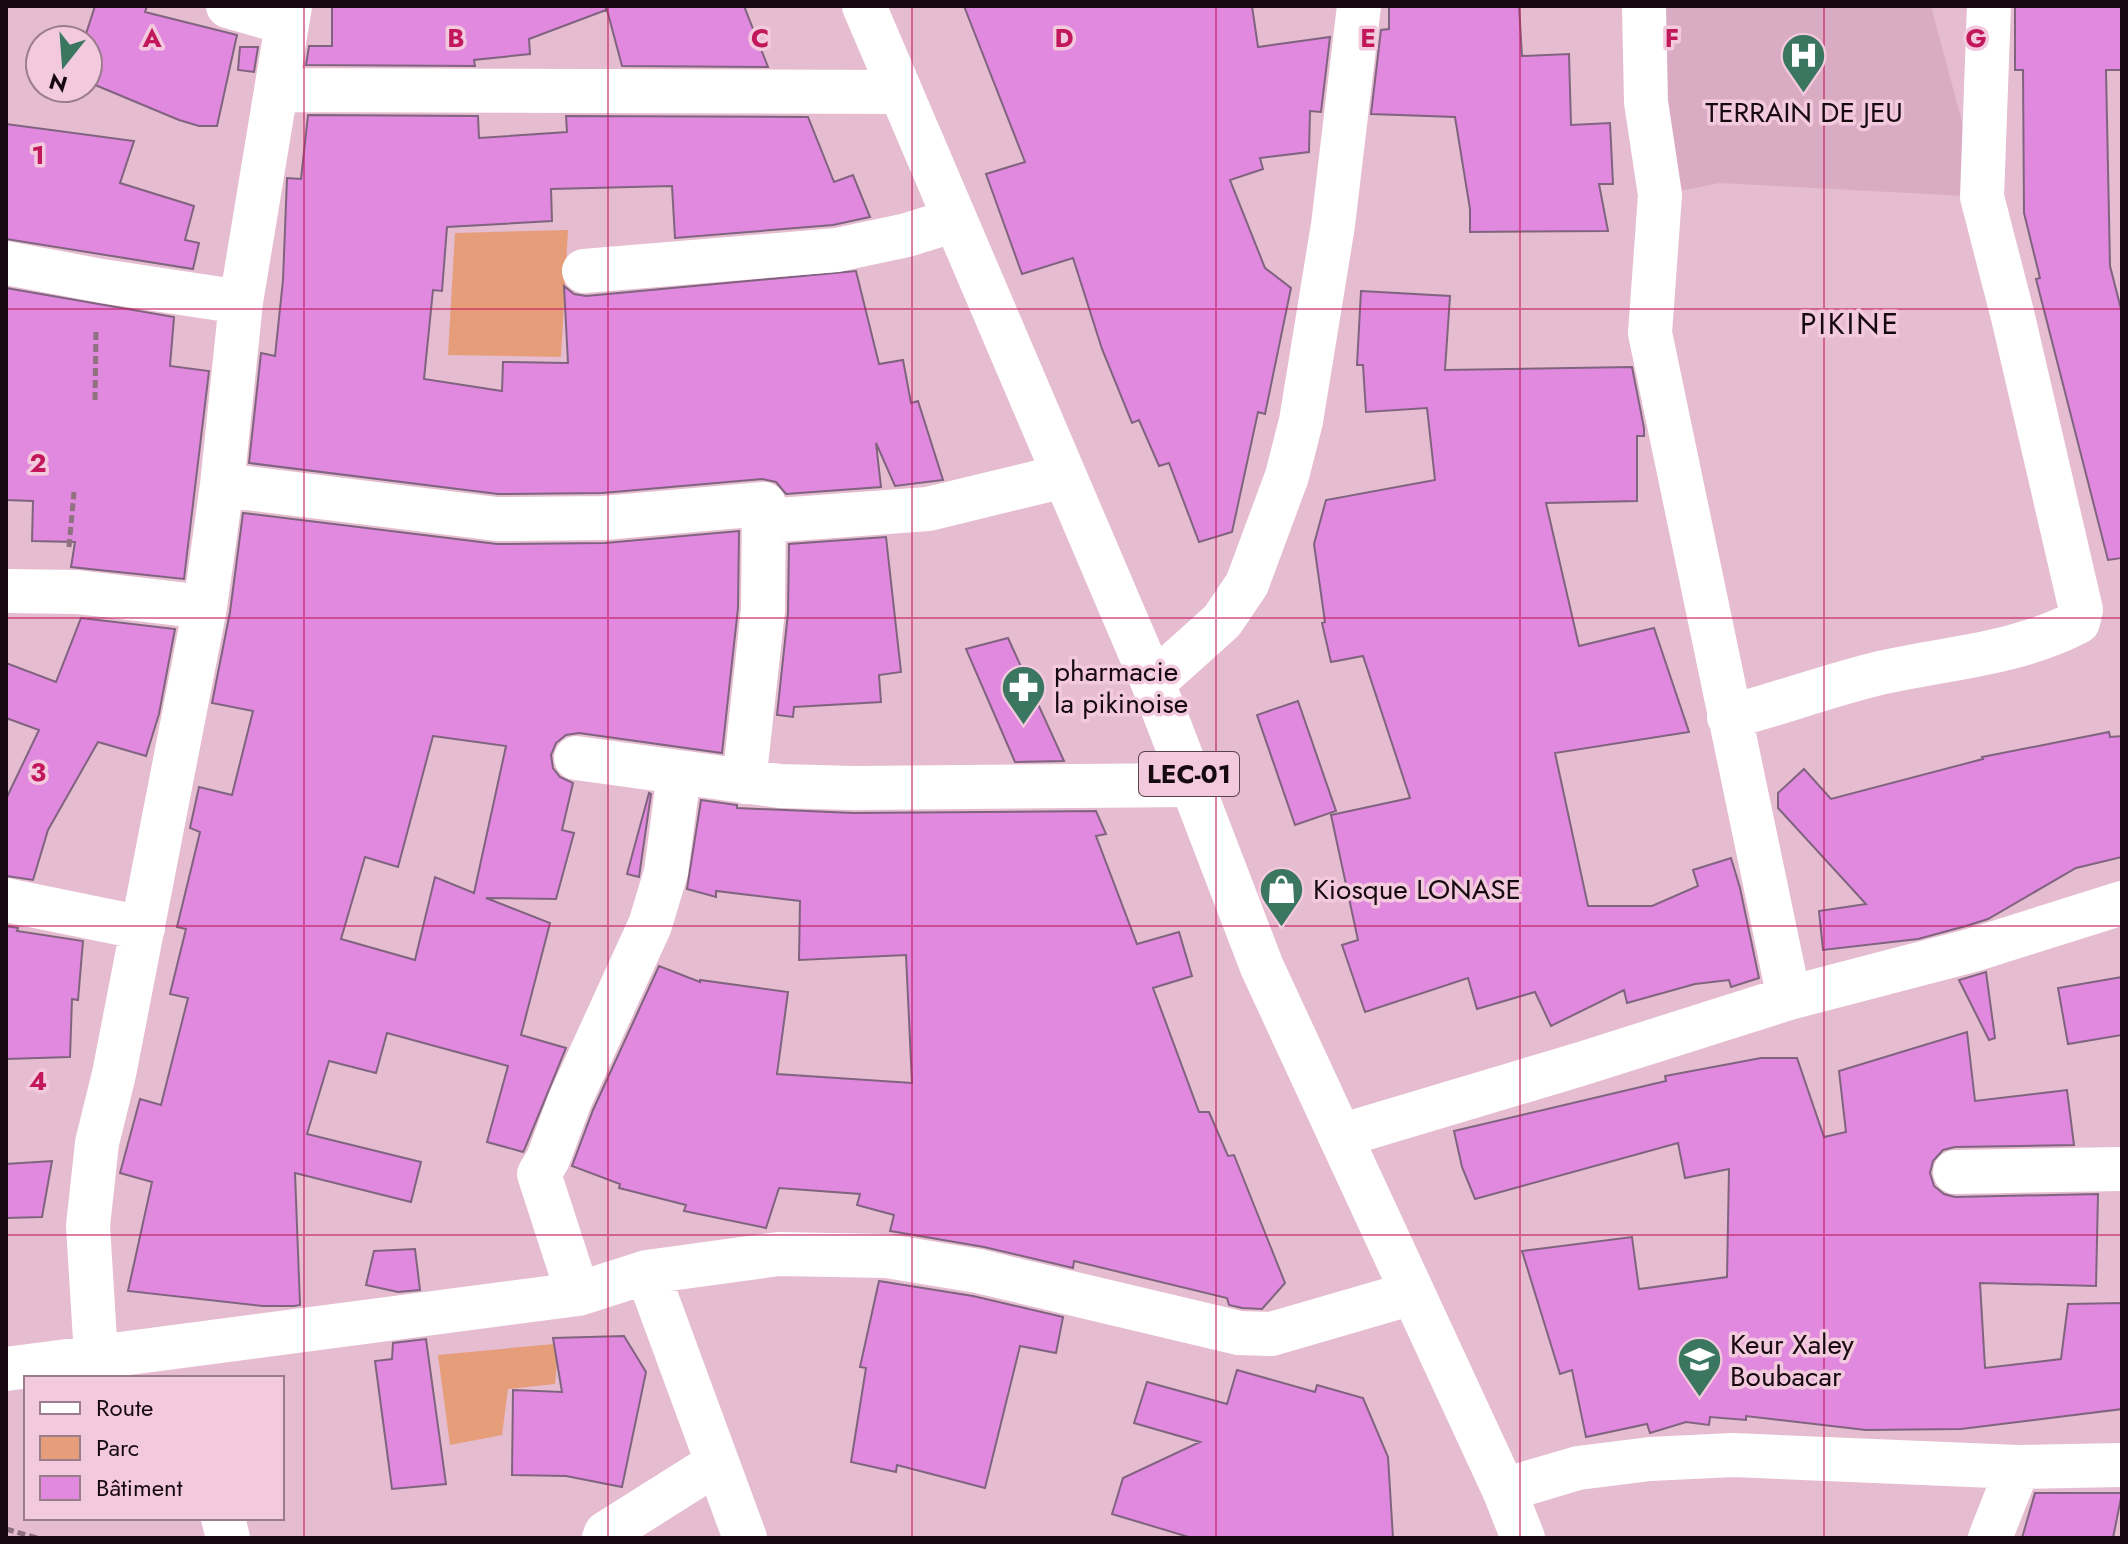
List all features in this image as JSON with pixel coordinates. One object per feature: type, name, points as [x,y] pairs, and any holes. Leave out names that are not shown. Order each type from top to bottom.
[{"type":"main road","points":[[96,1356],[88,1226],[97,1143],[114,1074],[205,607],[222,485],[241,302],[288,14],[228,6]]},
{"type":"main road","name":"LEC-01","points":[[864,6],[1153,683],[1262,967],[1504,1490],[1523,1538]]},
{"type":"main road","points":[[1153,683],[1222,621],[1247,584],[1287,476],[1301,421],[1333,225],[1359,6]]},
{"type":"main road","points":[[1644,6],[1646,102],[1660,195],[1650,333],[1789,998]]},
{"type":"main road","points":[[1729,717],[1874,675],[1972,657],[2049,638],[2078,622],[2081,610],[1982,197],[1989,6]]},
{"type":"main road","points":[[276,90],[900,92]]},
{"type":"main road","points":[[584,271],[837,250],[907,235],[955,220]]},
{"type":"main road","points":[[6,263],[241,302]]},
{"type":"main road","points":[[765,521],[928,509],[1064,476]]},
{"type":"main road","points":[[222,485],[497,519],[603,518],[764,504],[763,610],[744,782]]},
{"type":"main road","points":[[6,591],[77,592],[205,607]]},
{"type":"main road","points":[[576,758],[780,786],[1194,785]]},
{"type":"main road","points":[[578,1294],[539,1174],[650,925],[666,872],[679,774]]},
{"type":"main road","points":[[6,900],[143,928]]},
{"type":"main road","points":[[1340,1136],[1789,998],[1973,950],[2122,903]]},
{"type":"main road","points":[[1955,1172],[2122,1169]]},
{"type":"main road","points":[[6,1369],[96,1356],[193,1361],[578,1294],[647,1272],[778,1254],[887,1256],[978,1271],[1239,1333],[1271,1334],[1412,1293]]},
{"type":"main road","points":[[647,1272],[745,1538]]},
{"type":"main road","points":[[1504,1490],[1578,1468],[1650,1459],[1733,1455],[2018,1467],[2122,1465]]},
{"type":"main road","points":[[604,1538],[606,1533],[717,1463]]},
{"type":"main road","points":[[1990,1538],[2018,1467]]},
{"type":"path","points":[[95,400],[96,280]]},
{"type":"path","points":[[6,1529],[37,1538]]},
{"type":"shaded area","name":"TERRAIN DE JEU","points":[[1646,6],[1931,6],[1982,197],[1720,183],[1660,195]]},
{"type":"green space","points":[[568,230],[561,357],[448,355],[455,233]]},
{"type":"green space","points":[[554,1344],[557,1363],[555,1384],[508,1389],[502,1435],[450,1445],[438,1355]]},
{"type":"building","points":[[95,6],[147,6],[145,12],[237,35],[217,126],[199,126],[179,120],[104,89],[104,24],[89,24]]},
{"type":"building","points":[[332,6],[606,6],[606,10],[529,39],[530,54],[474,60],[475,66],[306,65],[309,46],[332,46]]},
{"type":"building","points":[[606,6],[744,6],[768,67],[622,66]]},
{"type":"building","points":[[964,6],[1252,6],[1258,47],[1330,37],[1321,112],[1310,111],[1309,152],[1260,158],[1263,169],[1230,180],[1265,268],[1291,288],[1265,414],[1258,412],[1232,532],[1199,542],[1169,463],[1159,466],[1139,420],[1132,423],[1102,349],[1073,258],[1022,274],[986,174],[1025,162]]},
{"type":"building","points":[[1389,6],[1519,6],[1522,56],[1569,54],[1571,125],[1610,123],[1613,184],[1599,184],[1608,231],[1470,232],[1470,209],[1455,117],[1371,114],[1381,30],[1389,29]]},
{"type":"building","points":[[2015,6],[2122,6],[2122,70],[2106,70],[2110,266],[2122,313],[2122,558],[2108,560],[2036,279],[2040,278],[2024,213],[2023,70],[2015,70]]},
{"type":"building","points":[[240,47],[258,47],[254,72],[238,70]]},
{"type":"building","points":[[308,115],[478,116],[479,138],[567,132],[566,116],[808,117],[834,182],[853,175],[870,217],[833,225],[675,238],[672,186],[551,189],[552,221],[447,227],[442,291],[433,290],[424,379],[502,391],[503,362],[568,363],[564,286],[574,294],[586,296],[856,271],[879,364],[903,360],[911,403],[918,401],[943,480],[895,486],[876,443],[881,487],[786,494],[776,482],[762,479],[602,493],[498,494],[249,463],[261,353],[275,356],[283,280],[287,178],[301,179]]},
{"type":"building","points":[[6,124],[134,141],[120,183],[194,206],[185,240],[199,243],[193,269],[6,239]]},
{"type":"building","points":[[6,288],[174,317],[170,366],[209,371],[184,579],[71,567],[75,542],[32,541],[33,501],[6,500]]},
{"type":"building","points":[[1361,291],[1450,296],[1445,370],[1632,367],[1644,428],[1644,436],[1637,436],[1637,501],[1546,503],[1579,646],[1654,628],[1689,732],[1555,753],[1588,906],[1652,906],[1698,886],[1693,870],[1731,858],[1759,978],[1731,987],[1729,980],[1695,984],[1627,1003],[1624,990],[1551,1026],[1535,992],[1477,1009],[1468,978],[1365,1012],[1342,945],[1358,940],[1331,815],[1410,798],[1363,656],[1331,662],[1322,623],[1325,622],[1314,544],[1326,500],[1435,480],[1427,408],[1366,412],[1363,365],[1357,365]]},
{"type":"building","points":[[243,513],[497,544],[605,543],[739,531],[738,608],[722,753],[579,733],[566,735],[556,743],[551,755],[553,768],[560,777],[573,783],[562,830],[574,833],[556,899],[486,898],[550,923],[521,1035],[566,1048],[523,1152],[487,1142],[508,1066],[387,1033],[376,1073],[329,1061],[307,1134],[421,1162],[411,1202],[295,1173],[300,1305],[294,1306],[262,1306],[128,1291],[152,1182],[120,1173],[140,1099],[161,1105],[188,998],[170,994],[186,929],[177,927],[200,832],[190,828],[199,787],[232,795],[253,711],[212,703],[230,612]],"holes":[[[433,736],[506,746],[474,893],[435,877],[415,960],[341,939],[365,857],[398,867]]]},
{"type":"building","points":[[886,537],[901,672],[879,675],[881,702],[794,707],[793,717],[777,715],[788,613],[789,544]]},
{"type":"building","points":[[81,618],[175,629],[159,714],[146,756],[98,742],[48,830],[33,880],[6,876],[6,799],[39,730],[6,718],[6,663],[56,682]]},
{"type":"building","points":[[1008,638],[1064,761],[1015,762],[966,649]]},
{"type":"building","points":[[1298,701],[1336,811],[1295,825],[1257,715]]},
{"type":"building","points":[[2109,732],[2110,737],[2122,736],[2122,857],[2076,868],[1988,919],[1966,926],[1918,939],[1823,950],[1819,911],[1866,904],[1778,808],[1778,793],[1804,769],[1831,799],[1982,757]]},
{"type":"building","points":[[651,794],[639,877],[627,874]]},
{"type":"building","points":[[701,800],[737,805],[737,808],[853,813],[1096,811],[1106,834],[1096,836],[1137,944],[1179,932],[1192,976],[1153,988],[1199,1112],[1209,1112],[1228,1156],[1234,1155],[1285,1283],[1262,1309],[1242,1308],[1229,1305],[1227,1298],[1074,1261],[1073,1268],[984,1247],[890,1231],[894,1215],[857,1205],[860,1194],[779,1188],[766,1228],[684,1211],[686,1205],[619,1188],[620,1184],[572,1166],[593,1110],[659,966],[700,982],[788,992],[777,1074],[912,1083],[906,955],[799,960],[800,901],[716,891],[716,897],[687,889]]},
{"type":"building","points":[[6,926],[18,928],[17,931],[83,941],[78,1000],[72,999],[70,1057],[6,1059]]},
{"type":"building","points":[[1986,972],[1995,1038],[1989,1040],[1959,980]]},
{"type":"building","points":[[2122,977],[2122,1035],[2068,1044],[2058,988]]},
{"type":"building","points":[[1967,1032],[1975,1101],[2067,1090],[2074,1145],[1955,1147],[1943,1150],[1933,1161],[1930,1173],[1934,1186],[1944,1194],[1955,1197],[2098,1194],[2096,1286],[1980,1283],[1985,1368],[2061,1359],[2068,1304],[2122,1303],[2122,1409],[1961,1429],[1866,1430],[1746,1416],[1746,1420],[1710,1417],[1709,1425],[1686,1422],[1650,1433],[1647,1424],[1586,1437],[1572,1370],[1560,1374],[1522,1251],[1632,1237],[1639,1289],[1727,1277],[1729,1169],[1685,1178],[1678,1143],[1475,1199],[1462,1167],[1454,1131],[1666,1081],[1665,1076],[1761,1058],[1797,1058],[1824,1137],[1846,1132],[1839,1071]]},
{"type":"building","points":[[52,1161],[42,1217],[6,1218],[6,1164]]},
{"type":"building","points":[[415,1249],[420,1290],[398,1292],[366,1285],[374,1251]]},
{"type":"building","points":[[879,1281],[973,1296],[1063,1317],[1056,1353],[1020,1346],[985,1488],[897,1465],[896,1472],[851,1462],[866,1368],[860,1367]]},
{"type":"building","points":[[624,1336],[646,1372],[622,1487],[566,1476],[512,1475],[513,1390],[562,1392],[553,1338]]},
{"type":"building","points":[[426,1339],[446,1484],[392,1489],[375,1361],[392,1359],[393,1343]]},
{"type":"building","points":[[1237,1370],[1315,1392],[1317,1385],[1363,1398],[1388,1457],[1393,1538],[1192,1538],[1112,1514],[1123,1478],[1200,1442],[1134,1423],[1147,1382],[1227,1404]]},
{"type":"building","points":[[2035,1493],[2122,1493],[2113,1538],[2022,1538]]},
{"type":"place","name":"TERRAIN DE JEU","points":[[1804,94]]},
{"type":"place","name":"pharmacie la pikinoise","points":[[1023,726]]},
{"type":"place","name":"Kiosque LONASE","points":[[1282,928]]},
{"type":"place","name":"Keur Xaley Boubacar","points":[[1699,1399]]},
{"type":"district","name":"PIKINE","points":[[1850,324]]}]
